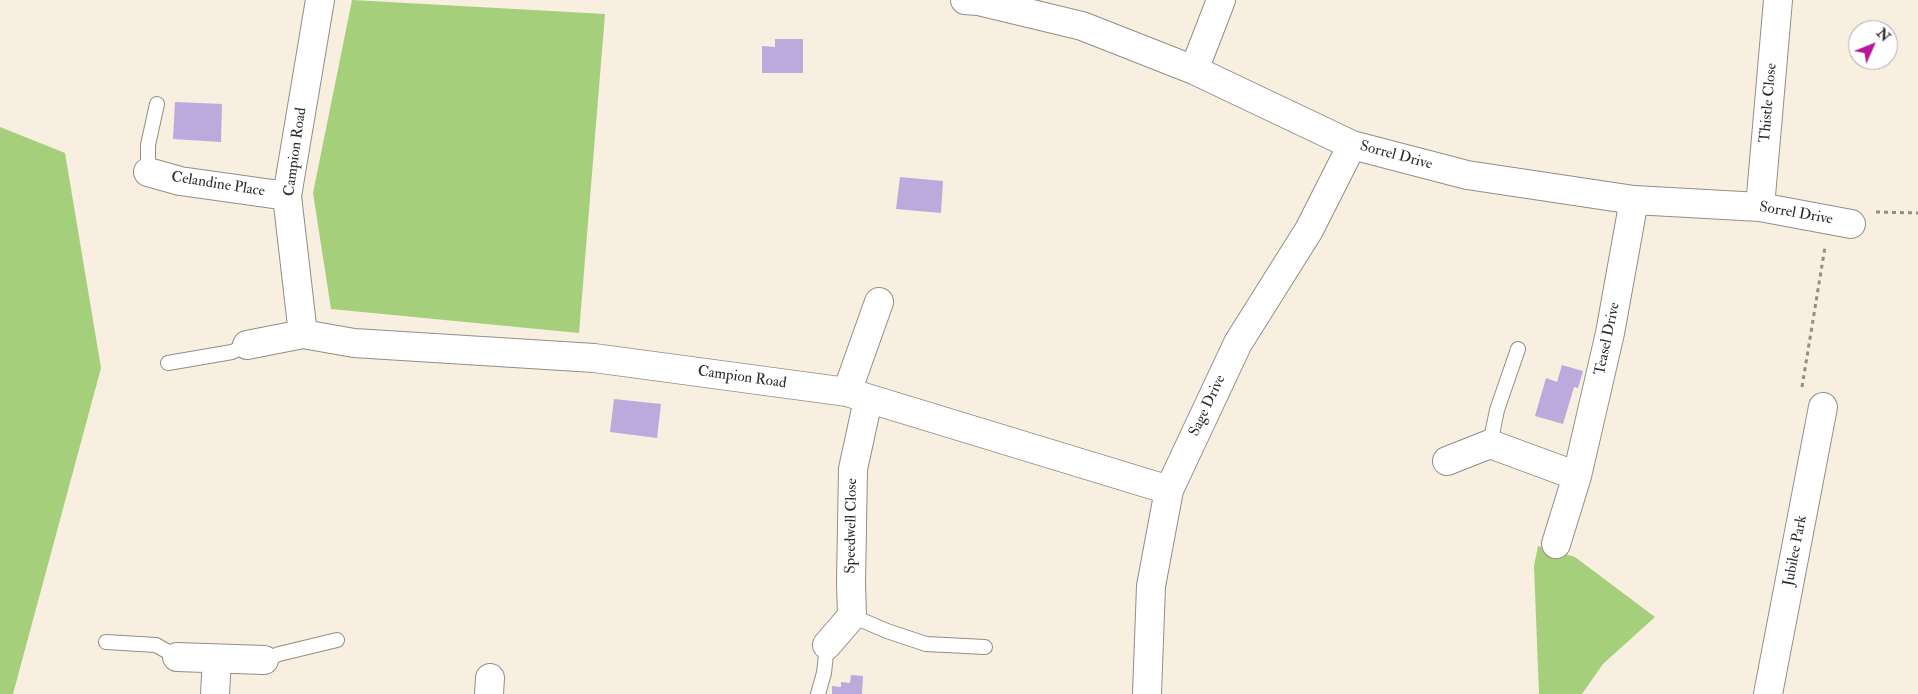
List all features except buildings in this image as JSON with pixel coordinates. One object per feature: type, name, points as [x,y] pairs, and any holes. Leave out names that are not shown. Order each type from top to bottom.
[{"type":"street","name":"Campion Road","points":[[303,334],[287,196],[320,0]]},
{"type":"street","name":"Sorrel Drive","points":[[965,0],[978,1],[1082,26],[1194,70],[1352,144],[1467,175],[1634,200],[1760,206],[1841,222]]},
{"type":"street","points":[[1194,70],[1221,0]]},
{"type":"street","name":"Thistle Close","points":[[1760,206],[1778,0]]},
{"type":"street","name":"Sage Drive","points":[[1148,694],[1150,586],[1169,490],[1238,343],[1309,230],[1352,144]]},
{"type":"street","name":"Celandine Place","points":[[148,172],[180,181],[287,196]]},
{"type":"street","name":"Teasel Drive","points":[[1556,544],[1577,476],[1610,333],[1634,200]]},
{"type":"street","name":"Speedwell Close","points":[[852,616],[853,469],[857,396],[879,302]]},
{"type":"street","name":"Campion Road","points":[[247,345],[303,334],[354,343],[594,358],[857,396],[1169,490]]},
{"type":"street","name":"Jubilee Park","points":[[1768,694],[1823,408]]},
{"type":"street","points":[[1447,461],[1490,444],[1577,476]]},
{"type":"street","points":[[827,645],[852,616]]},
{"type":"street","points":[[177,656],[264,660]]},
{"type":"street","points":[[215,694],[217,659]]},
{"type":"lane","points":[[148,172],[148,145],[156,104]]},
{"type":"lane","points":[[168,362],[232,352],[247,345]]},
{"type":"lane","points":[[1490,444],[1497,410],[1518,349]]},
{"type":"lane","points":[[852,616],[887,631],[926,644],[985,647]]},
{"type":"lane","points":[[264,660],[280,654],[337,640]]},
{"type":"lane","points":[[106,642],[156,645],[177,656]]},
{"type":"lane","points":[[818,694],[824,673],[827,645]]},
{"type":"path","points":[[1823,408],[1802,387],[1822,261],[1841,222],[1878,211],[1918,213]]},
{"type":"green space","points":[[352,0],[605,14],[579,333],[331,309],[313,193]]},
{"type":"green space","points":[[0,127],[65,153],[101,368],[13,694],[0,694]]},
{"type":"green space","points":[[1538,546],[1575,557],[1655,617],[1603,664],[1582,694],[1539,694],[1534,566]]}]
